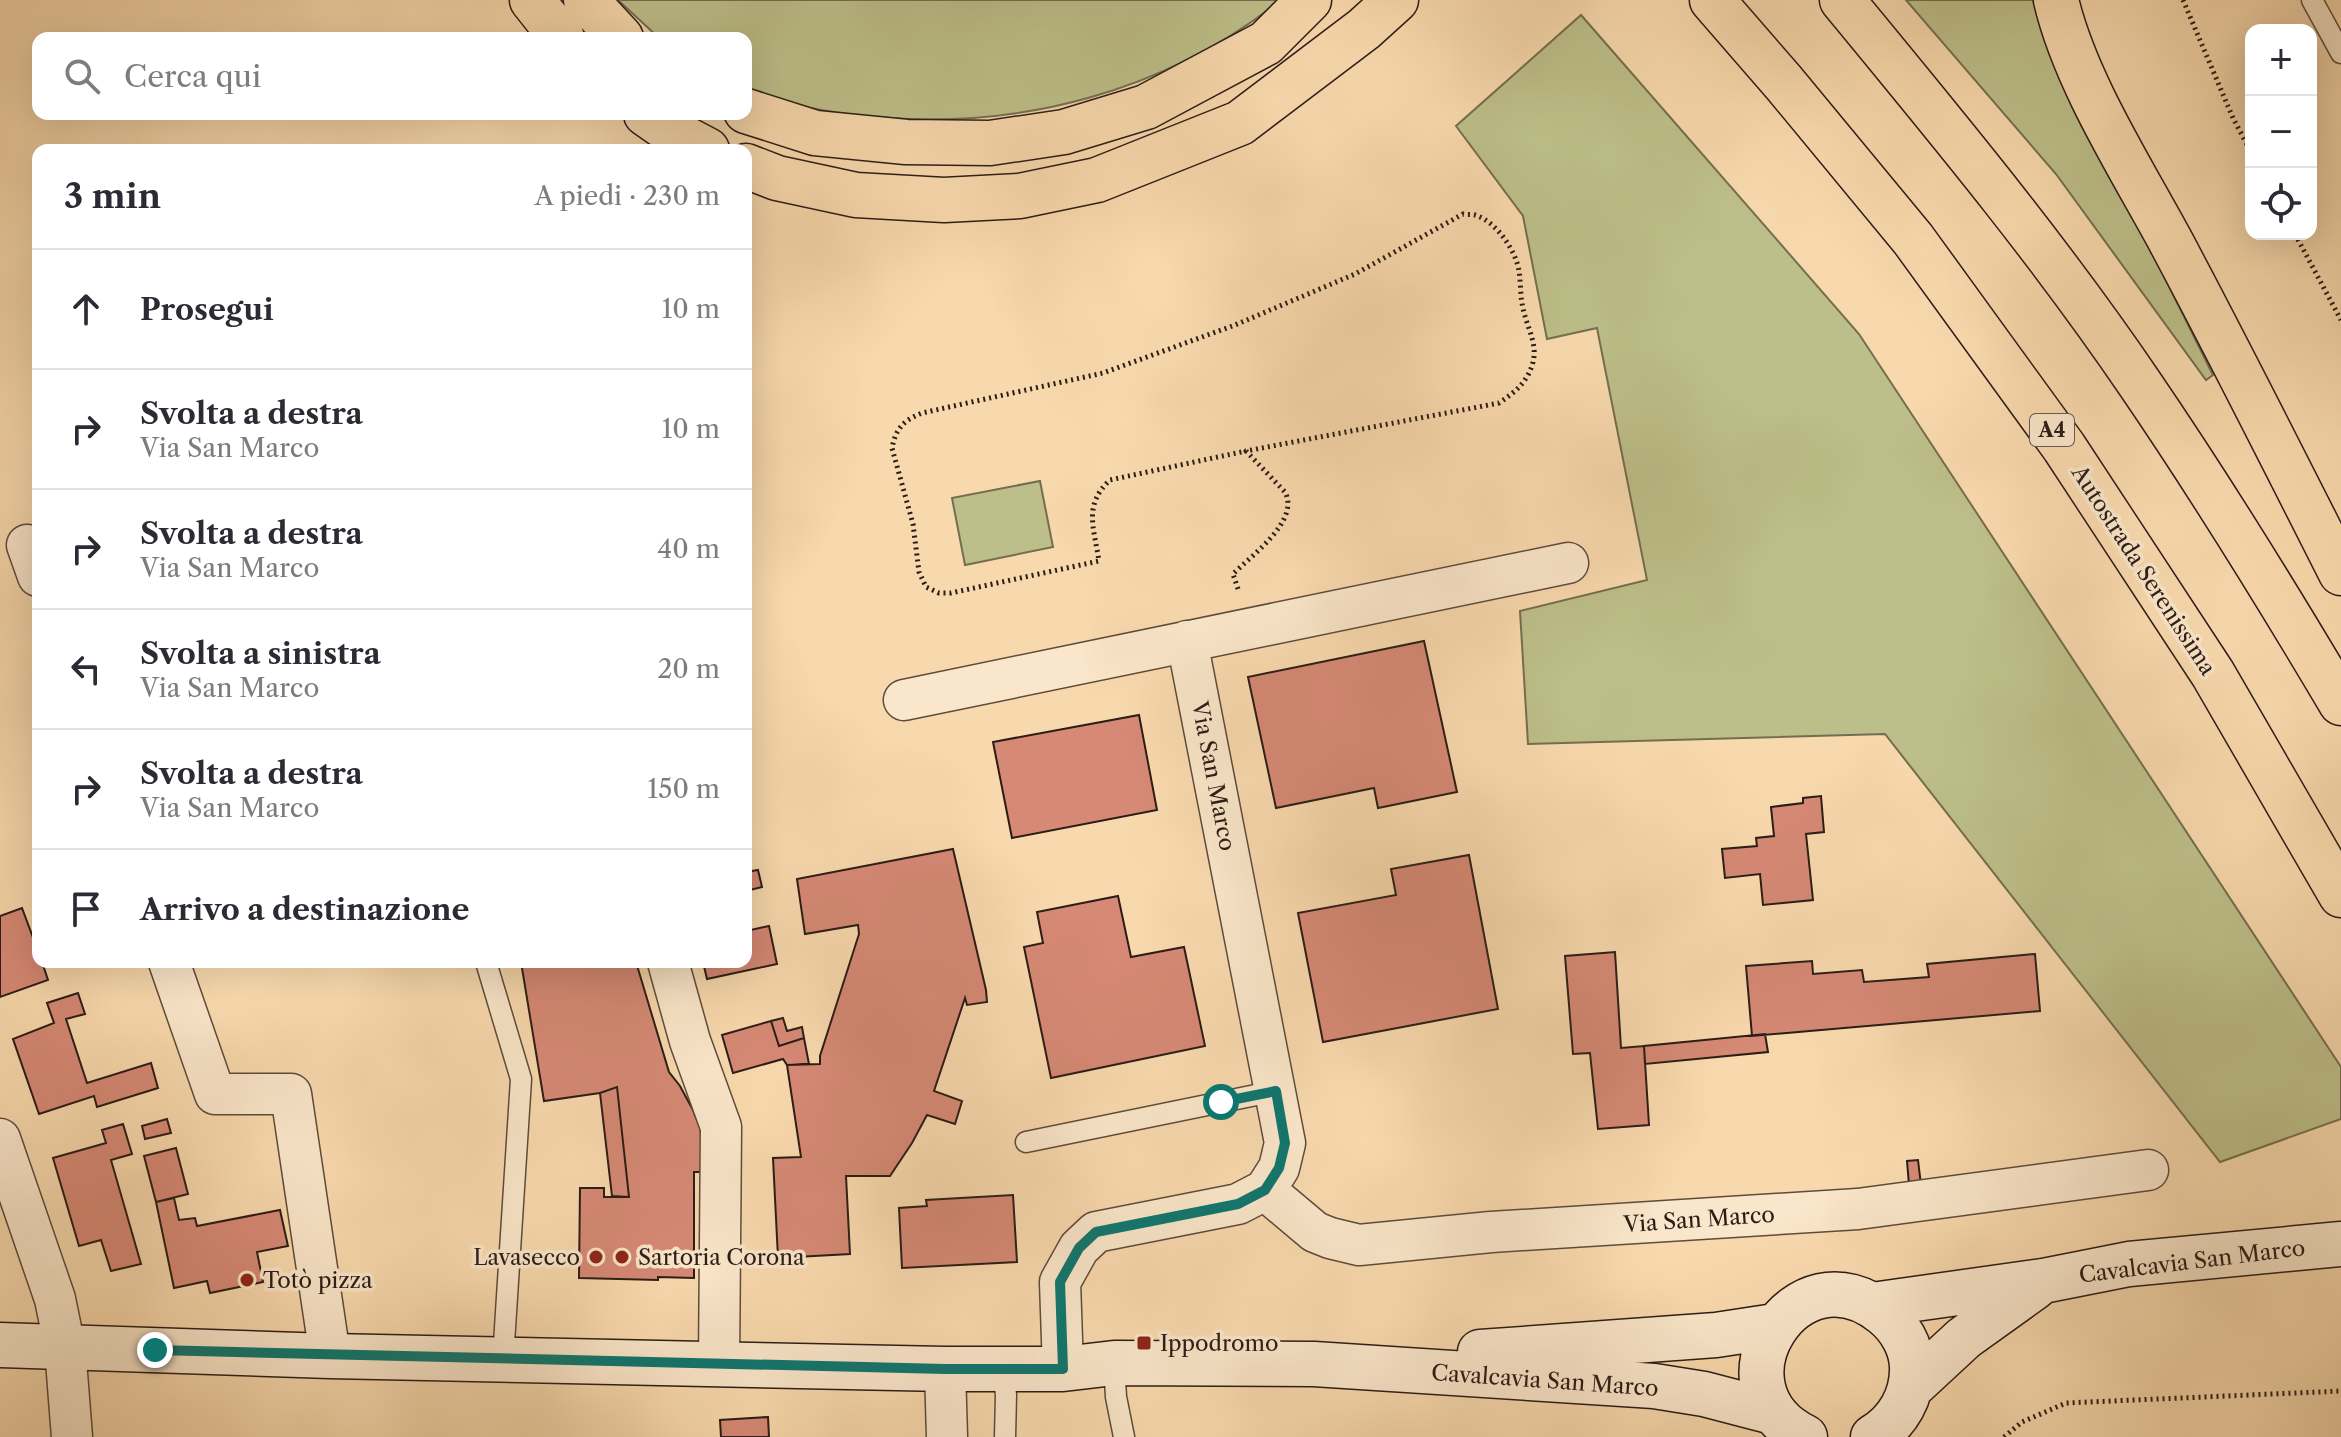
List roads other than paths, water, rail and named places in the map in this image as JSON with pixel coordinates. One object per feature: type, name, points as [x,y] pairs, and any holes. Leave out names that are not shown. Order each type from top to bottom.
[{"type":"highway","points":[[532,0],[557,32]]},
{"type":"highway","points":[[586,0],[615,32]]},
{"type":"highway","points":[[752,113],[815,133],[906,142],[990,143],[1064,132],[1146,107],[1266,43],[1309,0]]},
{"type":"highway","points":[[752,168],[777,178],[856,195],[944,200],[1020,196],[1097,180],[1240,123],[1364,29],[1396,0]]},
{"type":"highway","name":"Autostrada Serenissima","points":[[1712,0],[1913,239],[2064,447],[2213,674],[2341,895]]},
{"type":"highway","points":[[1842,0],[1992,182],[2139,383],[2265,575],[2341,703]]},
{"type":"highway","points":[[2056,0],[2068,41],[2091,94],[2229,350],[2341,573]]},
{"type":"highway","points":[[655,120],[696,144]]},
{"type":"main road","name":"Cavalcavia San Marco","points":[[1872,1305],[2043,1281],[2129,1264],[2341,1244]]},
{"type":"main road","name":"Cavalcavia San Marco","points":[[1892,1421],[1964,1338],[2043,1281]]},
{"type":"main road","name":"Cavalcavia San Marco","points":[[1796,1430],[1767,1399],[1761,1376],[1763,1354],[1775,1326],[1794,1308],[1818,1296],[1846,1295],[1872,1305],[1897,1328],[1909,1350],[1912,1370],[1892,1421]]},
{"type":"main road","name":"Cavalcavia San Marco","points":[[1314,1364],[1716,1335],[1775,1326]]},
{"type":"main road","points":[[0,1345],[330,1356],[945,1369],[1063,1369],[1114,1363]]},
{"type":"main road","name":"Cavalcavia San Marco","points":[[1114,1363],[1314,1364],[1654,1386],[1704,1394],[1796,1430]]},
{"type":"street","points":[[904,700],[1568,563]]},
{"type":"street","name":"Via San Marco","points":[[1187,641],[1285,1143],[1279,1168],[1265,1190],[1315,1232],[1359,1245],[1507,1231],[1858,1209],[2148,1170]]},
{"type":"street","points":[[171,968],[215,1094],[291,1094],[330,1356]]},
{"type":"street","points":[[670,968],[690,1041],[721,1127],[719,1364]]},
{"type":"street","points":[[0,1139],[55,1299],[65,1348],[72,1437]]},
{"type":"street","points":[[1063,1369],[1060,1282],[1079,1248],[1096,1232],[1238,1204],[1265,1190]]},
{"type":"street","points":[[945,1369],[947,1437]]},
{"type":"lane","points":[[2312,0],[2341,53]]},
{"type":"lane","points":[[488,968],[521,1079],[503,1359]]},
{"type":"lane","points":[[1026,1142],[1276,1091]]},
{"type":"lane","points":[[1114,1363],[1116,1397],[1124,1437],[1131,1437]]},
{"type":"lane","points":[[1003,1369],[1005,1437]]},
{"type":"place","name":"Lavasecco","points":[[596,1257]]},
{"type":"place","name":"Sartoria Corona","points":[[622,1257]]},
{"type":"place","name":"Totò pizza","points":[[247,1280]]},
{"type":"place","name":"Ippodromo","points":[[1144,1343]]}]
